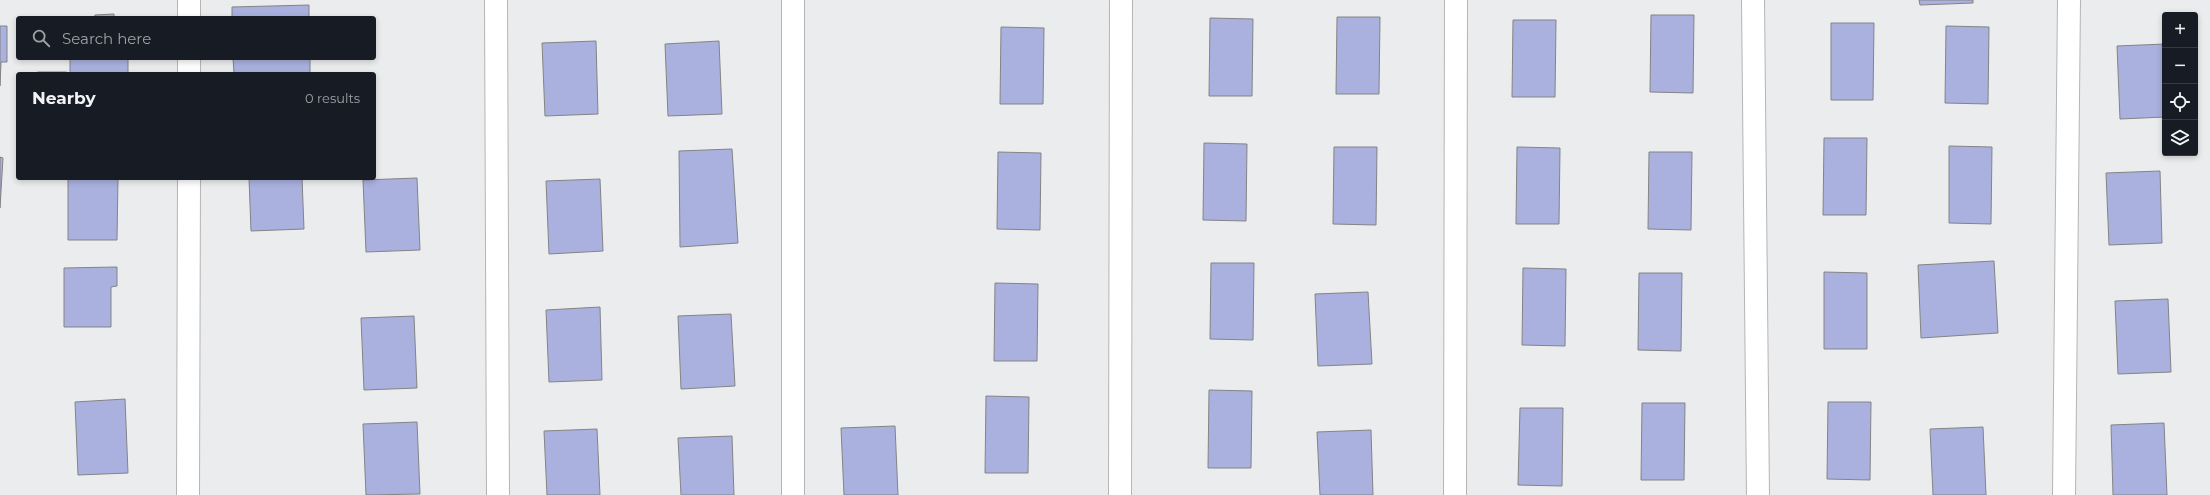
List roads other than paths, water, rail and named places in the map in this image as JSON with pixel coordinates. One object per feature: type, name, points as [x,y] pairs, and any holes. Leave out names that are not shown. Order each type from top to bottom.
[{"type":"street","points":[[189,0],[189,16]]},
{"type":"street","points":[[496,0],[498,495]]},
{"type":"street","points":[[793,0],[793,495]]},
{"type":"street","points":[[1120,495],[1121,0]]},
{"type":"street","points":[[1455,495],[1456,0]]},
{"type":"street","points":[[1753,0],[1758,495]]},
{"type":"street","points":[[2064,495],[2069,0]]},
{"type":"street","points":[[189,60],[189,72]]},
{"type":"street","points":[[188,495],[189,180]]}]
